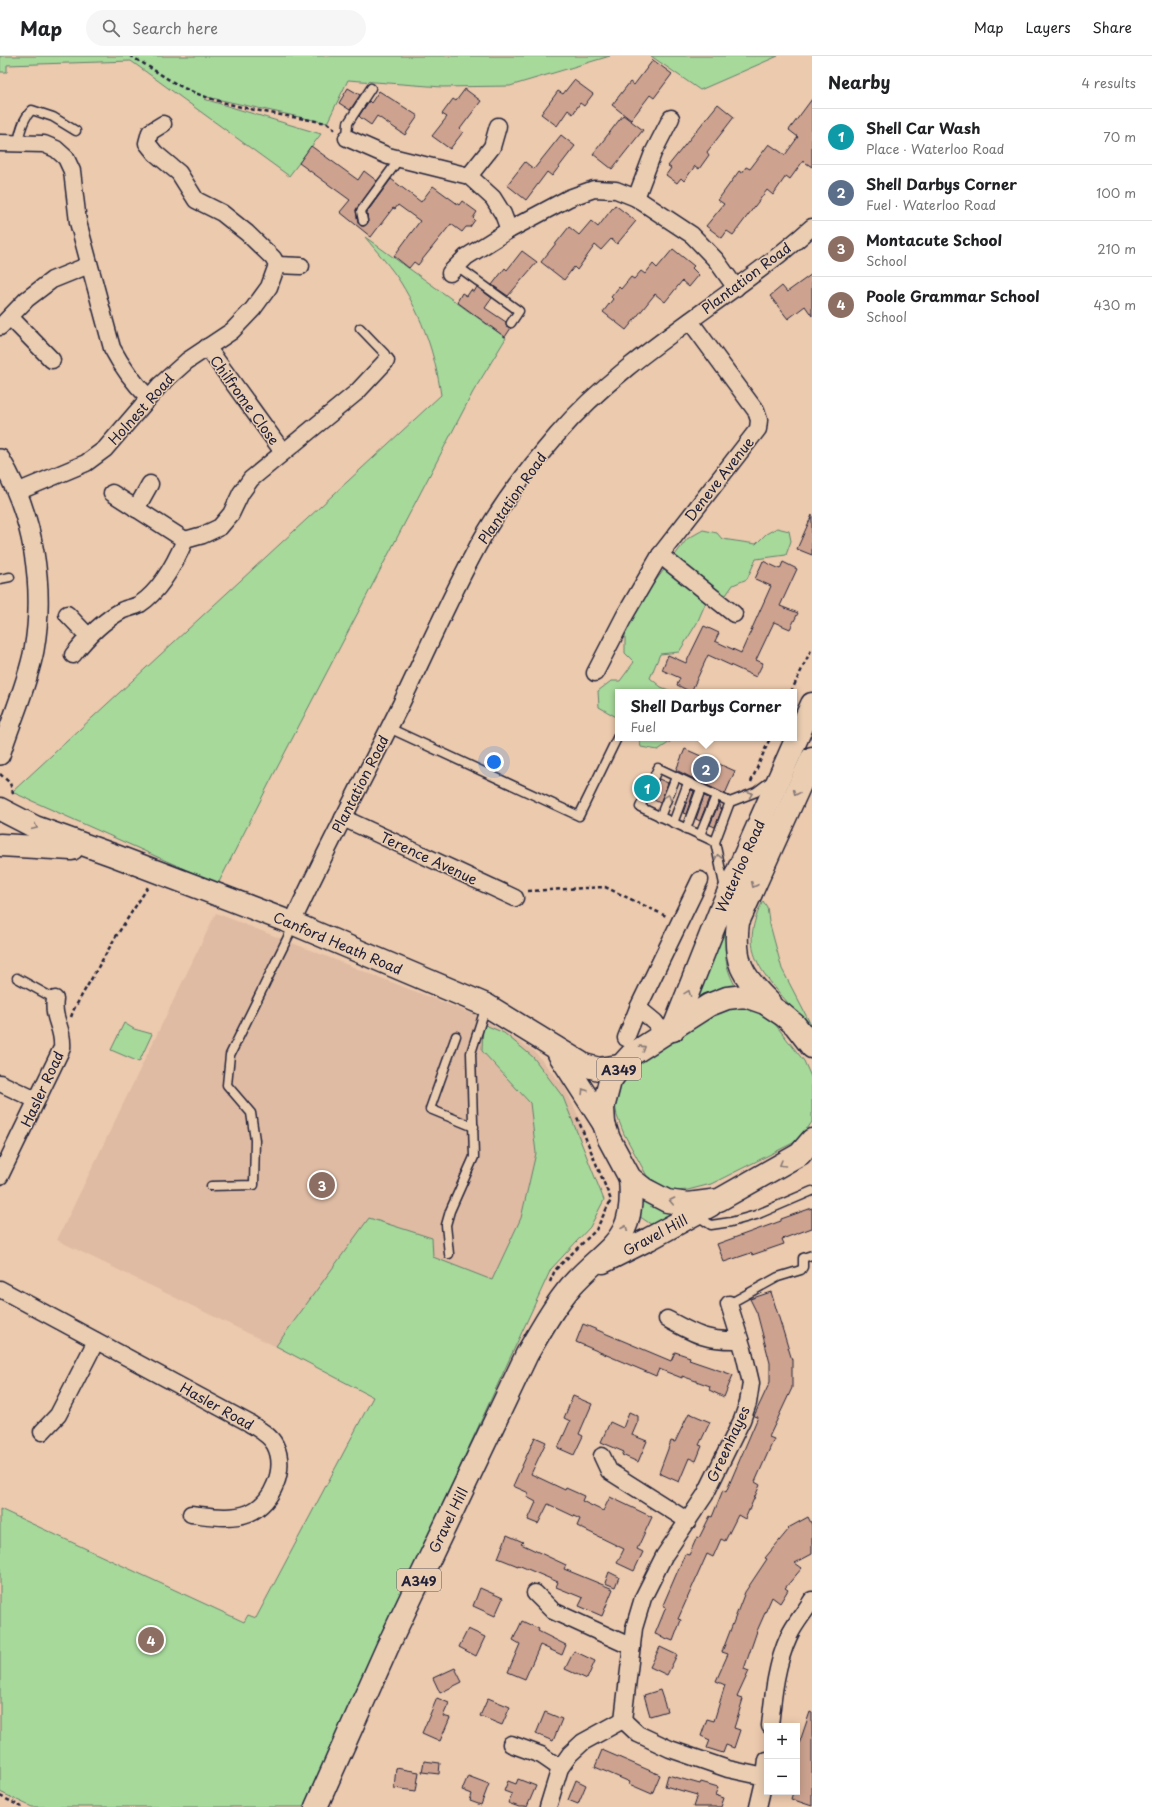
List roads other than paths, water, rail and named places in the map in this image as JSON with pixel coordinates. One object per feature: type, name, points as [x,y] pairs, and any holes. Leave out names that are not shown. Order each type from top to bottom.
[{"type":"main road","name":"Waterloo Road","points":[[797,738],[812,704]]},
{"type":"main road","name":"Waterloo Road","points":[[668,1032],[726,896],[796,741]]},
{"type":"main road","name":"Waterloo Road","points":[[783,1015],[750,983],[741,965],[736,946],[736,935],[742,911],[812,758]]},
{"type":"main road","name":"Canford Heath Road","points":[[0,809],[35,827],[292,923],[486,1005],[584,1065],[599,1069],[621,1066]]},
{"type":"main road","name":"Canford Heath Road","points":[[0,845],[82,850],[113,855]]},
{"type":"main road","name":"A349","points":[[808,1151],[719,1200],[688,1204],[667,1201],[644,1189],[630,1178],[604,1124],[603,1108],[605,1095],[610,1081],[631,1055],[709,1005],[728,998],[745,996],[765,1003],[783,1015],[795,1026],[812,1046]]},
{"type":"main road","name":"Canford Heath Road","points":[[555,1048],[604,1124]]},
{"type":"main road","name":"Gravel Hill","points":[[316,1807],[387,1648],[527,1354],[549,1315],[573,1285],[623,1234],[629,1219],[631,1195],[630,1178]]},
{"type":"main road","name":"Gravel Hill","points":[[591,1267],[649,1239],[719,1200]]},
{"type":"street","points":[[636,198],[653,153],[671,118]]},
{"type":"street","points":[[163,124],[150,132],[147,143],[180,173],[196,200],[222,213],[247,233],[273,258],[277,265],[301,266]]},
{"type":"street","points":[[470,176],[492,146],[498,126]]},
{"type":"street","points":[[347,138],[388,156],[470,176],[493,198],[504,214],[510,230]]},
{"type":"street","points":[[0,143],[44,144],[56,149],[66,158],[72,171],[78,222],[112,348],[121,365],[133,382],[148,397]]},
{"type":"street","points":[[454,270],[466,257],[510,230],[569,198],[594,189],[616,190],[636,198],[692,235],[716,260],[736,288]]},
{"type":"street","name":"Plantation Road","points":[[292,923],[389,728],[473,554],[497,515],[527,474],[557,434],[588,403],[625,370],[736,288],[812,227]]},
{"type":"street","name":"Holnest Road","points":[[17,492],[86,463],[105,449],[148,397],[187,361],[232,331],[253,309],[269,287],[277,265]]},
{"type":"street","points":[[52,360],[5,322],[27,299],[52,280],[89,266]]},
{"type":"street","name":"Deneve Avenue","points":[[595,673],[625,615],[660,555],[758,429],[759,420],[756,411],[690,321]]},
{"type":"street","name":"Chilfrome Close","points":[[207,347],[283,452]]},
{"type":"street","name":"Chilfrome Close","points":[[186,540],[203,535],[220,527],[231,514],[241,493],[252,479],[357,392],[386,361]]},
{"type":"street","points":[[0,459],[17,492],[27,520],[37,580],[38,618],[34,650],[25,686],[5,732],[0,755]]},
{"type":"street","points":[[136,509],[150,484]]},
{"type":"street","points":[[73,655],[88,636],[105,622],[123,610],[140,604],[160,584],[177,559],[186,540],[112,493]]},
{"type":"street","points":[[660,555],[734,614]]},
{"type":"street","points":[[67,614],[88,636]]},
{"type":"street","name":"Terence Avenue","points":[[343,818],[515,898]]},
{"type":"street","points":[[626,1038],[638,1008],[700,880]]},
{"type":"street","name":"Hasler Road","points":[[0,1176],[62,1048],[63,1039],[53,1009],[56,999]]},
{"type":"street","points":[[638,1008],[668,1032]]},
{"type":"street","points":[[0,1083],[36,1100]]},
{"type":"street","name":"Hasler Road","points":[[0,1289],[250,1422],[275,1444],[279,1459],[279,1476],[264,1503],[250,1512],[233,1517],[191,1514]]},
{"type":"street","name":"Greenhayes","points":[[623,1720],[634,1628],[647,1586],[664,1556],[705,1495],[742,1420],[748,1403],[751,1383],[729,1304]]},
{"type":"street","points":[[667,1319],[701,1337],[722,1341],[740,1340]]},
{"type":"street","points":[[42,1432],[58,1415],[96,1340]]},
{"type":"street","points":[[602,1456],[609,1471],[688,1520]]},
{"type":"street","points":[[535,1593],[553,1611],[632,1647]]},
{"type":"street","points":[[770,1723],[777,1679],[783,1653],[790,1636],[812,1600]]},
{"type":"street","points":[[548,1807],[560,1768],[570,1754],[583,1742],[601,1734],[623,1720],[638,1734],[670,1748],[728,1769],[764,1777]]},
{"type":"street","points":[[511,1744],[541,1755],[560,1768]]},
{"type":"street","points":[[758,1807],[764,1781]]},
{"type":"lane","points":[[347,138],[348,123],[371,88]]},
{"type":"lane","points":[[18,143],[22,125],[28,113],[32,110],[53,117],[76,131]]},
{"type":"lane","points":[[363,221],[361,211],[400,158]]},
{"type":"lane","points":[[454,270],[519,311],[511,322]]},
{"type":"lane","points":[[360,328],[385,354],[386,361]]},
{"type":"lane","points":[[0,579],[10,577]]},
{"type":"lane","points":[[389,728],[579,816],[616,741]]},
{"type":"lane","points":[[715,842],[640,807],[658,768],[730,802],[756,792],[781,774]]},
{"type":"lane","points":[[660,817],[676,777]]},
{"type":"lane","points":[[673,823],[688,783]]},
{"type":"lane","points":[[686,829],[701,789]]},
{"type":"lane","points":[[700,835],[716,796]]},
{"type":"lane","points":[[726,896],[715,842],[730,802]]},
{"type":"lane","points":[[211,1186],[254,1185],[255,1140],[251,1113],[227,1085],[230,1056],[289,935],[292,923]]},
{"type":"lane","points":[[17,978],[56,999]]},
{"type":"lane","points":[[449,1254],[446,1225],[450,1211],[474,1157],[471,1053],[486,1005]]},
{"type":"lane","points":[[456,1036],[430,1109],[474,1127]]},
{"type":"lane","points":[[694,1214],[711,1225],[731,1222],[756,1215],[812,1191]]},
{"type":"lane","points":[[729,1304],[778,1277],[801,1270],[803,1267],[803,1258],[812,1255]]},
{"type":"place","name":"Shell Darbys Corner","points":[[706,769]]},
{"type":"place","name":"Shell Car Wash","points":[[647,788]]},
{"type":"place","name":"Montacute School","points":[[322,1185]]},
{"type":"place","name":"Poole Grammar School","points":[[151,1640]]}]
